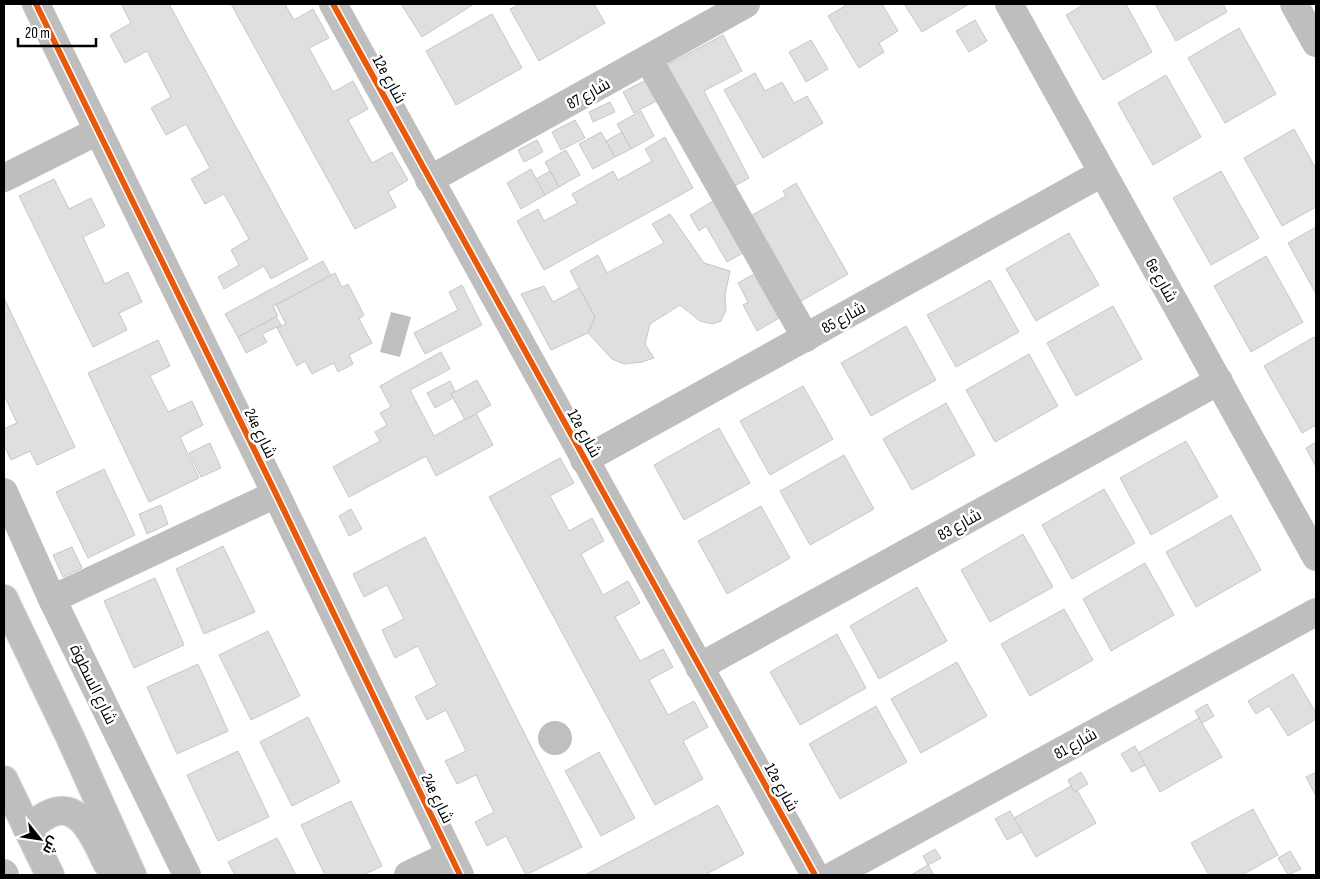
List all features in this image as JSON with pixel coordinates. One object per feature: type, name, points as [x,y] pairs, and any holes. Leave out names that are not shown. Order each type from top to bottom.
[{"type":"street","name":"24e شارع","points":[[36,4],[455,865]]},
{"type":"street","name":"12e شارع","points":[[333,4],[815,875]]},
{"type":"street","name":"شارع 87","points":[[430,180],[746,4]]},
{"type":"street","name":"6e شارع","points":[[1009,4],[1316,557]]},
{"type":"street","points":[[1294,4],[1316,43]]},
{"type":"street","points":[[648,59],[806,338]]},
{"type":"street","points":[[4,178],[98,131]]},
{"type":"street","name":"شارع 85","points":[[584,460],[1102,173]]},
{"type":"street","name":"شارع 83","points":[[699,667],[1218,381]]},
{"type":"street","name":"شارع السطوة","points":[[4,492],[52,599],[187,875]]},
{"type":"street","points":[[52,599],[276,494]]},
{"type":"street","points":[[4,599],[70,737],[132,875]]},
{"type":"street","name":"شارع 81","points":[[834,875],[1316,612]]},
{"type":"street","points":[[4,780],[50,875]]},
{"type":"street","points":[[27,828],[48,814],[68,812],[78,816],[91,831],[113,875]]},
{"type":"street","points":[[408,875],[455,865]]},
{"type":"shaded area","points":[[391,312],[411,317],[400,357],[380,352]]},
{"type":"shaded area","points":[[555,721],[562,722],[567,726],[571,731],[571,745],[567,750],[562,754],[555,755],[548,754],[543,750],[539,745],[538,738],[539,731],[543,726],[548,722]]},
{"type":"building","points":[[121,4],[169,4],[308,259],[271,279],[264,266],[224,289],[218,277],[239,265],[231,250],[249,239],[224,194],[205,204],[191,179],[210,168],[186,124],[166,135],[151,108],[171,97],[147,51],[125,63],[110,35],[131,23]]},
{"type":"building","points":[[231,4],[285,4],[294,20],[313,9],[329,38],[309,48],[333,92],[353,81],[368,109],[348,120],[372,163],[392,152],[408,180],[388,192],[396,207],[355,229]]},
{"type":"building","points":[[401,4],[474,4],[422,37]]},
{"type":"building","points":[[520,4],[594,4],[605,23],[539,61],[510,9]]},
{"type":"building","points":[[848,4],[882,4],[898,31],[879,43],[884,52],[859,68],[828,16]]},
{"type":"building","points":[[904,4],[969,4],[922,32]]},
{"type":"building","points":[[1085,4],[1126,4],[1152,52],[1103,80],[1066,15]]},
{"type":"building","points":[[1155,4],[1223,4],[1227,12],[1176,41]]},
{"type":"building","points":[[492,14],[522,68],[456,105],[426,51]]},
{"type":"building","points":[[975,20],[987,41],[969,52],[956,31]]},
{"type":"building","points":[[1239,28],[1276,94],[1225,123],[1188,58]]},
{"type":"building","points":[[723,35],[742,71],[704,91],[749,178],[729,189],[665,66]]},
{"type":"building","points":[[811,40],[828,69],[806,82],[789,52]]},
{"type":"building","points":[[755,73],[765,91],[782,82],[794,103],[807,96],[823,123],[763,158],[724,90]]},
{"type":"building","points":[[1166,75],[1201,137],[1153,165],[1118,103]]},
{"type":"building","points":[[648,79],[658,100],[634,113],[623,92]]},
{"type":"building","points":[[610,102],[615,112],[593,122],[589,112]]},
{"type":"building","points":[[641,111],[654,136],[631,149],[617,124]]},
{"type":"building","points":[[575,120],[585,138],[561,150],[552,132]]},
{"type":"building","points":[[1294,129],[1316,169],[1316,207],[1282,226],[1244,158]]},
{"type":"building","points":[[601,132],[615,157],[593,169],[579,144]]},
{"type":"building","points":[[622,132],[631,149],[615,157],[606,141]]},
{"type":"building","points":[[665,137],[693,188],[544,270],[517,221],[538,209],[544,221],[577,203],[572,194],[613,171],[618,180],[652,161],[645,149]]},
{"type":"building","points":[[537,140],[543,152],[524,162],[518,150]]},
{"type":"building","points":[[566,150],[580,175],[559,187],[545,162]]},
{"type":"building","points":[[531,169],[545,195],[521,209],[507,183]]},
{"type":"building","points":[[550,171],[559,187],[545,195],[536,179]]},
{"type":"building","points":[[1221,171],[1259,238],[1211,265],[1173,198]]},
{"type":"building","points":[[54,179],[69,209],[91,198],[105,226],[83,237],[105,284],[128,272],[142,302],[119,313],[127,330],[93,347],[19,196]]},
{"type":"building","points":[[796,183],[848,274],[796,304],[747,218],[786,196],[783,191]]},
{"type":"building","points":[[713,201],[743,253],[727,262],[706,226],[699,231],[690,215]]},
{"type":"building","points":[[670,214],[704,263],[730,271],[725,295],[726,310],[721,321],[712,324],[700,321],[680,305],[650,324],[645,344],[654,358],[642,362],[624,364],[612,359],[588,333],[595,317],[570,271],[598,255],[607,273],[664,243],[652,224]]},
{"type":"building","points":[[1316,227],[1316,294],[1288,243]]},
{"type":"building","points":[[1069,233],[1099,285],[1036,321],[1006,269]]},
{"type":"building","points":[[1266,256],[1303,322],[1251,352],[1214,286]]},
{"type":"building","points":[[323,261],[331,276],[273,306],[278,316],[238,337],[225,314]]},
{"type":"building","points":[[335,273],[342,287],[348,284],[364,315],[359,319],[372,343],[349,355],[353,364],[338,372],[334,363],[312,374],[305,361],[297,366],[277,328],[286,324],[276,305]]},
{"type":"building","points":[[754,274],[779,318],[757,331],[743,305],[748,302],[738,283]]},
{"type":"building","points":[[990,280],[1019,332],[956,367],[927,315]]},
{"type":"building","points":[[462,285],[482,325],[425,354],[414,333],[458,310],[449,292]]},
{"type":"building","points":[[544,286],[553,302],[579,288],[595,317],[588,333],[551,350],[521,294]]},
{"type":"building","points":[[4,298],[75,447],[37,465],[30,451],[11,460],[4,445],[4,429],[17,423],[4,395]]},
{"type":"building","points":[[1113,306],[1142,359],[1076,396],[1047,343]]},
{"type":"building","points":[[276,317],[281,325],[262,334],[267,342],[246,353],[238,337]]},
{"type":"building","points":[[906,326],[936,380],[871,416],[841,363]]},
{"type":"building","points":[[1314,337],[1316,340],[1316,425],[1302,433],[1264,366]]},
{"type":"building","points":[[158,340],[170,366],[150,376],[168,412],[192,401],[203,425],[180,437],[199,478],[149,502],[88,373]]},
{"type":"building","points":[[441,352],[450,369],[410,390],[434,436],[476,413],[493,445],[436,476],[426,456],[349,497],[333,467],[380,441],[375,432],[387,425],[380,413],[391,407],[380,386]]},
{"type":"building","points":[[1029,354],[1058,406],[995,442],[966,390]]},
{"type":"building","points":[[477,380],[491,405],[465,420],[451,394]]},
{"type":"building","points":[[450,381],[455,391],[451,394],[453,398],[435,408],[427,393]]},
{"type":"building","points":[[803,386],[833,439],[770,475],[740,421]]},
{"type":"building","points":[[946,403],[975,455],[912,490],[883,439]]},
{"type":"building","points":[[719,428],[750,483],[684,520],[654,465]]},
{"type":"building","points":[[1186,441],[1218,497],[1151,535],[1120,478]]},
{"type":"building","points":[[1316,442],[1316,467],[1306,448]]},
{"type":"building","points":[[210,443],[221,468],[201,477],[189,453]]},
{"type":"building","points":[[844,455],[874,509],[810,545],[780,491]]},
{"type":"building","points":[[560,458],[574,483],[550,496],[569,531],[592,518],[604,541],[581,554],[603,595],[628,581],[640,603],[615,617],[640,661],[663,649],[673,667],[649,680],[668,715],[694,701],[708,727],[683,741],[703,779],[655,805],[489,497]]},
{"type":"building","points":[[104,469],[135,535],[88,558],[56,492]]},
{"type":"building","points":[[1104,489],[1135,543],[1072,579],[1042,525]]},
{"type":"building","points":[[161,505],[168,524],[147,534],[139,514]]},
{"type":"building","points":[[761,506],[790,558],[727,594],[698,541]]},
{"type":"building","points":[[351,509],[362,529],[349,536],[339,516]]},
{"type":"building","points":[[1231,515],[1261,570],[1196,607],[1166,552]]},
{"type":"building","points":[[1023,534],[1053,587],[990,622],[961,570]]},
{"type":"building","points":[[425,537],[582,847],[526,875],[506,836],[487,846],[475,822],[494,812],[476,775],[457,784],[445,761],[466,751],[446,710],[427,720],[415,697],[437,685],[418,646],[395,658],[382,630],[404,619],[387,585],[364,597],[353,574]]},
{"type":"building","points":[[223,546],[255,612],[204,634],[176,569]]},
{"type":"building","points":[[72,547],[82,568],[63,577],[53,555]]},
{"type":"building","points":[[1145,563],[1174,615],[1111,651],[1083,599]]},
{"type":"building","points":[[155,578],[184,645],[134,668],[104,601]]},
{"type":"building","points":[[917,587],[947,641],[879,679],[850,626]]},
{"type":"building","points":[[1064,609],[1093,660],[1030,696],[1001,644]]},
{"type":"building","points":[[268,631],[300,696],[251,720],[219,655]]},
{"type":"building","points":[[837,634],[866,688],[800,725],[770,672]]},
{"type":"building","points":[[957,662],[987,716],[921,753],[891,699]]},
{"type":"building","points":[[198,664],[228,731],[177,754],[147,687]]},
{"type":"building","points":[[1293,674],[1316,713],[1316,719],[1288,736],[1269,706],[1256,714],[1248,701]]},
{"type":"building","points":[[1207,704],[1214,716],[1202,723],[1195,711]]},
{"type":"building","points":[[876,706],[907,762],[840,799],[809,744]]},
{"type":"building","points":[[308,717],[340,782],[292,806],[260,742]]},
{"type":"building","points":[[1199,718],[1222,757],[1160,792],[1138,753]]},
{"type":"building","points":[[1135,746],[1145,765],[1132,772],[1121,754]]},
{"type":"building","points":[[238,751],[269,817],[218,841],[187,775]]},
{"type":"building","points":[[599,752],[635,818],[601,836],[565,771]]},
{"type":"building","points":[[1081,772],[1088,784],[1074,792],[1068,780]]},
{"type":"building","points":[[1316,772],[1316,796],[1306,777]]},
{"type":"building","points":[[1071,786],[1074,792],[1077,790],[1096,823],[1036,857],[1014,818]]},
{"type":"building","points":[[351,801],[382,866],[363,875],[325,875],[301,825]]},
{"type":"building","points":[[718,805],[744,854],[705,875],[585,875]]},
{"type":"building","points":[[1253,809],[1278,855],[1242,875],[1209,875],[1191,843]]},
{"type":"building","points":[[1010,811],[1022,832],[1007,840],[995,819]]},
{"type":"building","points":[[277,838],[296,875],[235,875],[228,862]]},
{"type":"building","points":[[935,849],[941,858],[928,865],[923,856]]},
{"type":"building","points":[[1290,851],[1301,869],[1288,875],[1278,858]]},
{"type":"building","points":[[928,865],[934,875],[911,875]]},
{"type":"cycle path","points":[[36,4],[460,875]]},
{"type":"cycle path","points":[[333,4],[815,875]]}]
